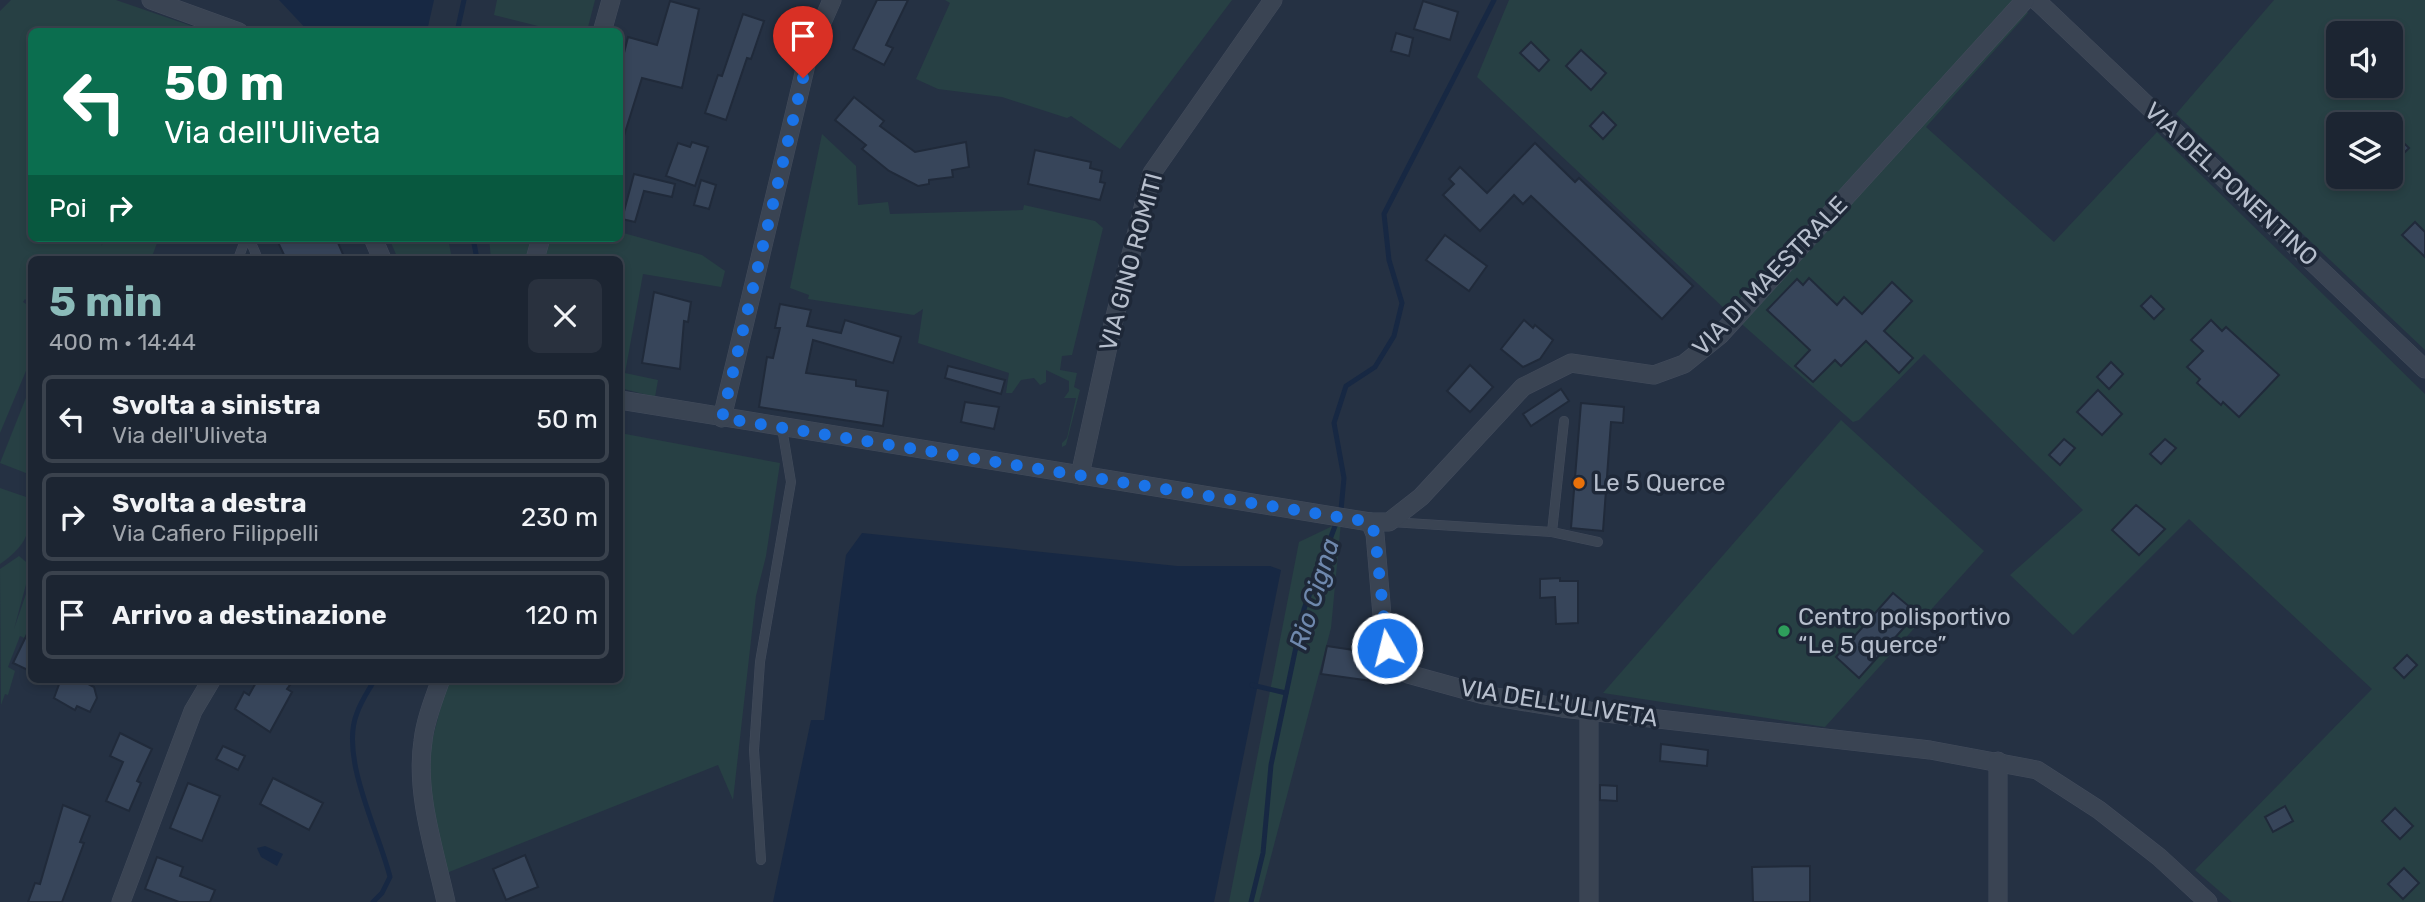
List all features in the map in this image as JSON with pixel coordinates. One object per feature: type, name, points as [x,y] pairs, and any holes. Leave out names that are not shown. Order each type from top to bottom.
[{"type":"street","points":[[150,0],[228,28]]},
{"type":"street","points":[[603,28],[611,0]]},
{"type":"street","points":[[722,418],[809,51],[832,0]]},
{"type":"street","name":"VIA GINO ROMITI","points":[[1080,475],[1110,337],[1152,173],[1273,0]]},
{"type":"street","name":"VIA DI MAESTRALE","points":[[1389,522],[1421,497],[1523,387],[1571,363],[1654,375],[1684,364],[1711,342],[2025,0]]},
{"type":"street","name":"VIA DEL PONENTINO","points":[[2036,0],[2425,369]]},
{"type":"street","points":[[623,401],[1361,521],[1389,522]]},
{"type":"street","name":"VIA DELL'ULIVETA","points":[[1361,521],[1375,534],[1384,638],[1392,659],[1403,671],[1485,695],[1589,711],[1930,750],[2037,770],[2099,810],[2159,857],[2208,902]]},
{"type":"street","points":[[121,902],[193,711],[210,683]]},
{"type":"street","points":[[440,683],[423,740],[421,768],[424,797],[446,902]]},
{"type":"street","points":[[1589,711],[1589,902]]},
{"type":"street","points":[[1998,761],[1998,902]]},
{"type":"lane","points":[[1552,532],[1564,421]]},
{"type":"lane","points":[[761,860],[754,750],[760,662],[791,482],[782,428]]},
{"type":"lane","points":[[1389,522],[1552,532],[1598,542]]},
{"type":"green space","points":[[11,0],[116,0],[197,28],[28,28],[28,242],[103,242],[101,246],[104,242],[157,242],[152,256],[28,256],[28,302],[25,299],[23,302],[28,305],[28,366],[0,433],[0,11]]},
{"type":"green space","points":[[497,0],[595,0],[588,28],[546,28],[494,15]]},
{"type":"green space","points":[[945,0],[1232,0],[1120,149],[1071,116],[1067,118],[1002,97],[938,89],[916,79],[950,3]]},
{"type":"green space","points":[[1509,0],[2016,0],[2028,13],[1926,127],[2054,242],[2157,132],[2425,394],[2425,902],[2232,902],[2195,870],[2372,689],[2189,519],[2073,635],[2010,575],[2083,510],[1924,354],[1859,420],[1853,422],[1727,311],[1477,77]]},
{"type":"green space","points":[[2274,0],[2425,0],[2425,350],[2176,114]]},
{"type":"green space","points":[[822,134],[856,166],[858,205],[888,202],[890,214],[1023,210],[1024,205],[1095,221],[1103,228],[1072,355],[1062,356],[1060,370],[1077,373],[1074,387],[1080,390],[1066,445],[1062,447],[1067,438],[1076,398],[1064,398],[1069,391],[1069,381],[1046,370],[1046,382],[1040,385],[1034,378],[1021,380],[1012,393],[1006,393],[1009,373],[918,343],[923,309],[914,315],[808,299],[809,295],[790,288]]},
{"type":"green space","points":[[623,233],[702,255],[725,271],[721,287],[643,274],[625,373],[658,380],[655,397],[623,389],[623,256],[543,256],[546,242],[623,242]]},
{"type":"green space","points":[[391,242],[449,242],[451,256],[397,256]]},
{"type":"green space","points":[[489,242],[531,242],[527,256],[491,256]]},
{"type":"green space","points":[[28,393],[28,474],[0,463]]},
{"type":"green space","name":"Centro polisportivo “Le 5 querce”","points":[[1841,420],[1984,551],[1825,727],[1603,693]]},
{"type":"green space","points":[[623,434],[780,463],[766,556],[756,596],[733,800],[718,765],[444,874],[433,827],[427,760],[447,683],[623,683]]},
{"type":"green space","points":[[0,488],[28,498],[28,532],[16,551],[0,564]]},
{"type":"green space","points":[[1341,522],[1331,628],[1259,902],[1229,902],[1299,542]]},
{"type":"green space","points":[[19,556],[28,564],[28,577],[14,629],[28,588],[28,640],[20,636],[8,667],[15,671],[8,695],[5,694],[1,705],[0,569]]},
{"type":"water","points":[[279,0],[434,0],[428,28],[305,28]]},
{"type":"water","points":[[862,533],[1177,566],[1270,566],[1281,570],[1214,902],[773,902],[811,720],[824,720],[846,555]]},
{"type":"water","points":[[265,846],[283,854],[277,866],[261,857],[257,848]]},
{"type":"building","points":[[877,0],[908,0],[886,45],[893,48],[884,65],[853,49]]},
{"type":"building","points":[[670,1],[699,9],[682,88],[642,78],[623,139],[623,57],[628,37],[657,45]]},
{"type":"building","points":[[1423,1],[1458,12],[1450,40],[1414,29]]},
{"type":"building","points":[[743,14],[764,21],[751,59],[747,58],[726,120],[705,113],[718,75],[722,76]]},
{"type":"building","points":[[1396,33],[1413,38],[1409,56],[1391,51]]},
{"type":"building","points":[[1531,42],[1549,60],[1539,71],[1520,53]]},
{"type":"building","points":[[1581,50],[1606,73],[1591,90],[1566,66]]},
{"type":"building","points":[[854,97],[884,121],[880,126],[915,152],[966,142],[969,167],[952,170],[953,177],[929,180],[929,184],[918,186],[889,171],[862,149],[866,145],[835,120]]},
{"type":"building","points":[[1603,112],[1616,125],[1603,139],[1590,126]]},
{"type":"building","points":[[692,142],[708,147],[695,186],[666,176],[678,143],[690,147]]},
{"type":"building","points":[[2403,142],[2409,148],[2403,154]]},
{"type":"building","points":[[1535,143],[1575,182],[1579,178],[1693,286],[1662,319],[1531,196],[1523,204],[1514,195],[1480,231],[1443,195],[1454,184],[1449,179],[1460,167],[1487,193]]},
{"type":"building","points":[[1035,150],[1091,162],[1090,168],[1102,171],[1100,182],[1105,183],[1100,200],[1028,184]]},
{"type":"building","points":[[634,174],[675,184],[672,197],[644,191],[635,222],[623,219]]},
{"type":"building","points":[[701,180],[716,185],[709,209],[694,205]]},
{"type":"building","points":[[2415,222],[2425,232],[2425,257],[2402,235]]},
{"type":"building","points":[[1445,235],[1487,266],[1469,291],[1426,260]]},
{"type":"building","points":[[278,242],[338,242],[344,256],[285,256]]},
{"type":"building","points":[[1809,278],[1837,305],[1844,297],[1862,314],[1892,282],[1912,301],[1884,331],[1913,358],[1899,373],[1866,341],[1841,366],[1835,360],[1813,382],[1795,366],[1810,350],[1767,310],[1797,279],[1803,285]]},
{"type":"building","points":[[654,292],[691,302],[688,322],[684,321],[680,369],[642,363]]},
{"type":"building","points":[[2151,296],[2164,309],[2154,319],[2141,306]]},
{"type":"building","points":[[780,304],[811,310],[807,326],[841,333],[845,320],[901,337],[893,363],[813,340],[806,373],[856,380],[856,386],[888,391],[883,426],[759,407],[767,357],[773,358],[780,328],[775,328]]},
{"type":"building","points":[[1524,320],[1533,328],[1535,325],[1553,340],[1540,359],[1523,367],[1501,349]]},
{"type":"building","points":[[2211,320],[2222,331],[2226,327],[2279,375],[2239,417],[2197,383],[2200,379],[2187,367],[2203,351],[2191,340]]},
{"type":"building","points":[[2111,362],[2123,374],[2109,389],[2097,377]]},
{"type":"building","points":[[1470,365],[1493,387],[1470,412],[1447,391]]},
{"type":"building","points":[[948,366],[1005,380],[1001,394],[945,378]]},
{"type":"building","points":[[1561,389],[1569,401],[1531,426],[1523,414]]},
{"type":"building","points":[[2098,390],[2122,414],[2102,435],[2077,412]]},
{"type":"building","points":[[965,402],[999,407],[994,429],[961,422]]},
{"type":"building","points":[[1581,403],[1624,407],[1623,423],[1611,422],[1603,531],[1571,528]]},
{"type":"building","points":[[2064,439],[2075,448],[2060,465],[2049,455]]},
{"type":"building","points":[[2165,439],[2176,448],[2161,464],[2150,454]]},
{"type":"building","points":[[2136,505],[2165,529],[2139,555],[2112,530]]},
{"type":"building","points":[[1560,578],[1560,581],[1578,581],[1578,623],[1556,624],[1555,597],[1540,598],[1540,579]]},
{"type":"building","points":[[1893,593],[1917,613],[1859,678],[1836,657]]},
{"type":"building","points":[[28,632],[28,670],[13,663]]},
{"type":"building","points":[[1327,646],[1373,653],[1379,682],[1321,674]]},
{"type":"building","points":[[2407,655],[2417,665],[2404,678],[2394,668]]},
{"type":"building","points":[[60,683],[86,683],[94,687],[97,698],[90,712],[77,706],[75,710],[54,698]]},
{"type":"building","points":[[256,683],[286,683],[290,685],[287,689],[292,692],[270,732],[235,709],[244,692],[249,695]]},
{"type":"building","points":[[120,733],[152,749],[137,781],[141,783],[129,811],[106,801],[123,762],[110,756]]},
{"type":"building","points":[[1661,744],[1708,750],[1707,766],[1660,761]]},
{"type":"building","points":[[223,746],[245,756],[238,770],[216,759]]},
{"type":"building","points":[[273,778],[323,803],[309,830],[260,804]]},
{"type":"building","points":[[188,783],[220,796],[202,841],[170,828]]},
{"type":"building","points":[[1600,785],[1617,786],[1617,801],[1600,800]]},
{"type":"building","points":[[63,805],[90,816],[80,842],[84,843],[62,902],[28,902],[35,883],[40,884]]},
{"type":"building","points":[[2285,806],[2293,821],[2273,832],[2265,817]]},
{"type":"building","points":[[2395,808],[2413,826],[2400,839],[2382,821]]},
{"type":"building","points":[[525,855],[538,887],[506,900],[493,869]]},
{"type":"building","points":[[157,857],[183,867],[180,876],[215,890],[210,902],[179,902],[145,889]]},
{"type":"building","points":[[1810,866],[1810,902],[1753,902],[1752,867]]},
{"type":"building","points":[[2404,868],[2419,883],[2403,899],[2388,884]]},
{"type":"waterway","points":[[458,28],[464,0]]},
{"type":"waterway","name":"Rio Cigna","points":[[1251,902],[1263,853],[1271,765],[1304,609],[1341,510],[1344,478],[1334,423],[1346,386],[1375,367],[1394,336],[1402,303],[1389,260],[1384,214],[1494,0]]},
{"type":"waterway","points":[[474,242],[476,256]]},
{"type":"waterway","points":[[373,683],[359,709],[353,731],[353,751],[363,795],[390,877],[382,893],[373,902]]},
{"type":"waterway","points":[[1252,685],[1286,693]]},
{"type":"place","name":"Le 5 Querce","points":[[1579,483]]},
{"type":"place","name":"Centro polisportivo “Le 5 querce”","points":[[1784,631]]},
{"type":"route","points":[[803,78],[722,418],[1370,522],[1375,534],[1387,648]]}]
